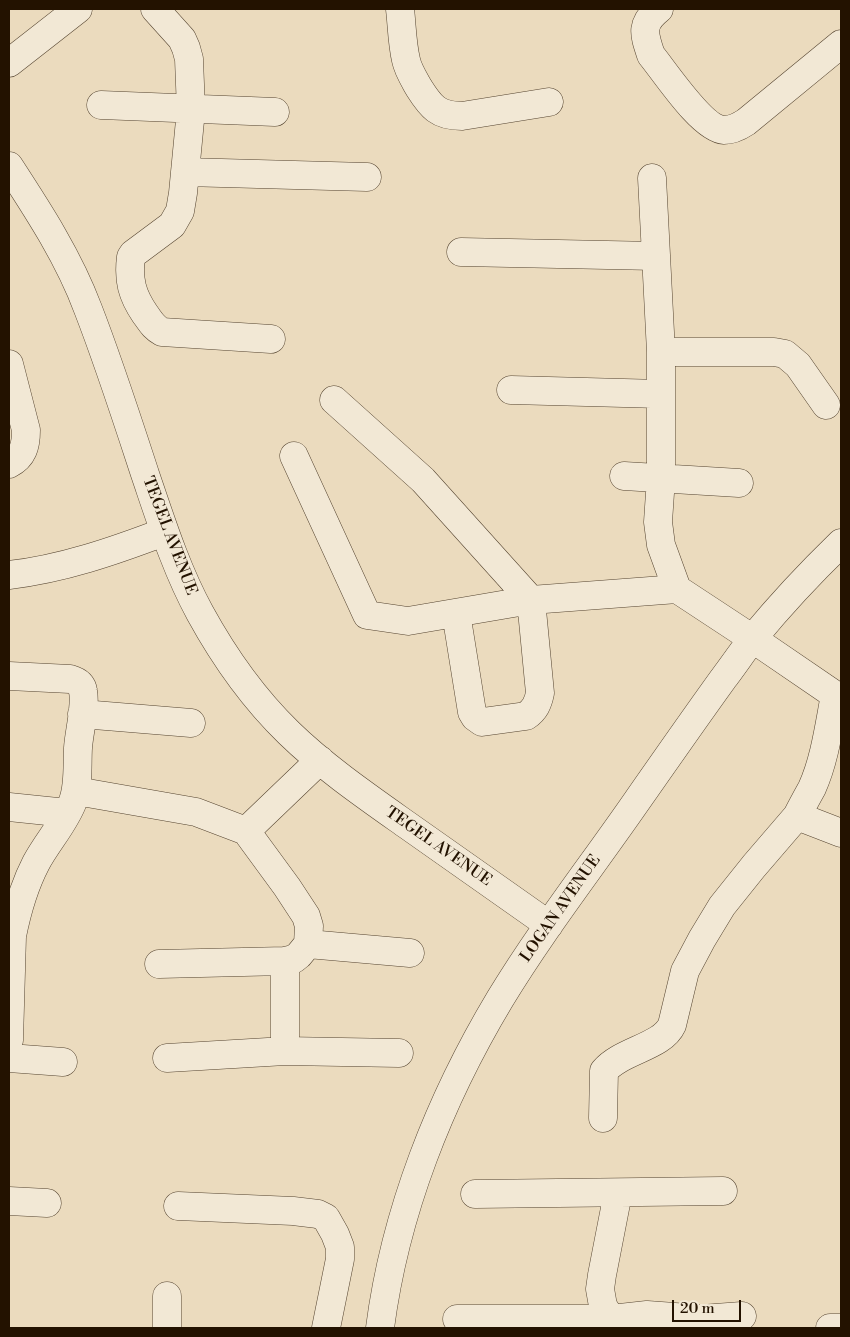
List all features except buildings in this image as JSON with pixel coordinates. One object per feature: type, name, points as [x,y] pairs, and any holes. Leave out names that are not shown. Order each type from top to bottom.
[{"type":"street","points":[[9,63],[78,9]]},
{"type":"street","points":[[155,9],[182,39],[186,48],[189,59],[191,110],[180,211],[172,226],[131,257],[131,284],[137,302],[155,328],[162,332],[271,339]]},
{"type":"street","points":[[400,9],[404,49],[408,67],[428,104],[438,112],[451,116],[462,116],[549,102]]},
{"type":"street","points":[[659,9],[652,14],[645,26],[651,55],[701,117],[712,126],[724,130],[746,122],[841,44]]},
{"type":"street","points":[[101,105],[275,112]]},
{"type":"street","name":"TEGEL AVENUE","points":[[9,166],[38,209],[58,244],[70,266],[88,308],[114,379],[164,532],[185,584],[212,634],[252,693],[289,733],[372,801],[549,924]]},
{"type":"street","points":[[185,172],[367,177]]},
{"type":"street","points":[[603,1118],[604,1071],[613,1061],[663,1037],[670,1031],[685,971],[702,939],[722,906],[797,816],[816,776],[838,694],[677,588],[661,545],[658,522],[661,478],[661,352],[652,178]]},
{"type":"street","points":[[461,252],[656,256]]},
{"type":"street","points":[[661,352],[774,352],[785,354],[798,365],[826,405]]},
{"type":"street","points":[[9,364],[26,430],[24,449],[15,461],[9,464]]},
{"type":"street","points":[[511,390],[661,394]]},
{"type":"street","points":[[334,400],[423,480],[531,600],[540,693],[538,704],[530,714],[482,722],[475,717],[472,712],[456,613]]},
{"type":"street","points":[[294,456],[367,615],[408,621],[531,600],[677,588]]},
{"type":"street","points":[[624,476],[739,483]]},
{"type":"street","points":[[9,575],[54,568],[130,545],[164,532]]},
{"type":"street","name":"LOGAN AVENUE","points":[[380,1328],[395,1250],[429,1142],[464,1064],[500,999],[549,924],[753,639],[797,587],[841,542]]},
{"type":"street","points":[[9,676],[70,679],[78,682],[84,693],[71,802],[36,863],[27,883],[10,935],[9,1040]]},
{"type":"street","points":[[82,714],[191,723]]},
{"type":"street","points":[[246,831],[320,760]]},
{"type":"street","points":[[9,807],[71,802],[196,812],[246,831],[287,887],[306,916],[310,926],[308,944],[300,955],[294,959],[285,961],[159,964]]},
{"type":"street","points":[[797,816],[841,833]]},
{"type":"street","points":[[308,944],[410,953]]},
{"type":"street","points":[[285,961],[285,1051]]},
{"type":"street","points":[[167,1058],[285,1051],[398,1053]]},
{"type":"street","points":[[9,1058],[63,1062]]},
{"type":"street","points":[[474,1194],[723,1191]]},
{"type":"street","points":[[614,1324],[603,1306],[600,1289],[618,1193]]},
{"type":"street","points":[[9,1201],[47,1203]]},
{"type":"street","points":[[178,1206],[293,1211],[318,1214],[326,1218],[340,1247],[340,1259],[326,1328]]},
{"type":"street","points":[[167,1296],[167,1328]]},
{"type":"street","points":[[457,1320],[614,1324],[647,1315],[702,1319],[742,1316]]},
{"type":"street","points":[[830,1328],[841,1328]]}]
